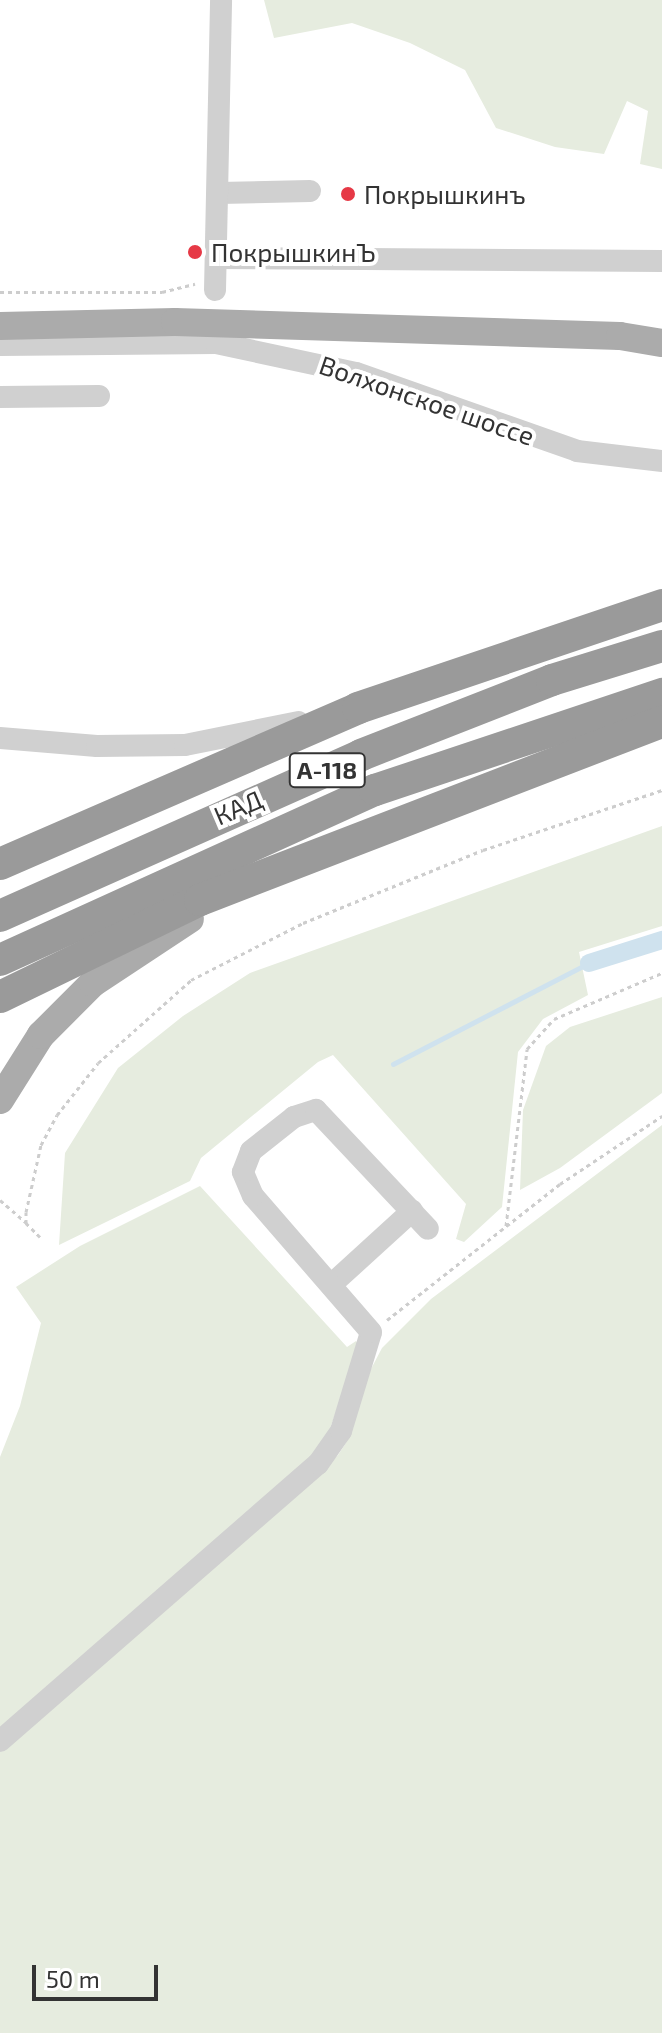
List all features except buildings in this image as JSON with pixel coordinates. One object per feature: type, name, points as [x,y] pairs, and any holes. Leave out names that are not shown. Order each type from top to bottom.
[{"type":"highway","points":[[0,864],[358,708],[662,605]]},
{"type":"highway","name":"КАД","points":[[0,916],[361,755],[552,680],[662,646]]},
{"type":"highway","name":"КАД","points":[[0,960],[375,790],[662,694]]},
{"type":"highway","points":[[0,997],[106,942],[291,863],[662,722]]},
{"type":"main road","name":"Волхонское шоссе","points":[[0,326],[175,322],[620,336]]},
{"type":"main road","points":[[620,336],[662,343]]},
{"type":"main road","points":[[0,1100],[41,1035],[93,983],[145,946],[291,863]]},
{"type":"street","points":[[207,286],[219,258],[221,0]]},
{"type":"street","points":[[219,193],[310,191]]},
{"type":"street","points":[[219,258],[662,261]]},
{"type":"street","name":"Волхонское шоссе","points":[[620,336],[662,336]]},
{"type":"street","name":"Волхонское шоссе","points":[[0,345],[216,343],[356,373],[577,451],[662,461]]},
{"type":"street","points":[[0,397],[99,396]]},
{"type":"street","points":[[0,738],[97,746],[185,745],[358,708]]},
{"type":"street","points":[[0,1741],[318,1464],[341,1431],[371,1332],[245,1185],[245,1161],[261,1141],[294,1117],[316,1110],[428,1229]]},
{"type":"street","points":[[331,1285],[412,1211]]},
{"type":"path","points":[[0,292],[162,292],[207,286]]},
{"type":"path","points":[[26,1223],[41,1145],[75,1088],[191,980],[330,912],[483,850],[662,790]]},
{"type":"path","points":[[506,1226],[527,1049],[554,1019],[662,973]]},
{"type":"path","points":[[371,1332],[506,1226],[662,1116]]},
{"type":"path","points":[[0,1200],[40,1237]]},
{"type":"shaded area","points":[[264,0],[662,0],[662,169],[640,164],[648,111],[627,101],[604,154],[555,147],[496,128],[465,70],[410,43],[352,23],[274,38]]},
{"type":"shaded area","points":[[662,826],[662,926],[579,952],[588,995],[543,1019],[518,1052],[502,1207],[464,1242],[456,1239],[466,1204],[333,1055],[318,1062],[201,1158],[190,1181],[59,1245],[65,1153],[118,1068],[183,1016],[250,973]]},
{"type":"shaded area","points":[[662,997],[662,1093],[560,1168],[520,1190],[523,1110],[546,1046],[570,1027]]},
{"type":"shaded area","points":[[662,1125],[662,2033],[0,2033],[0,1752],[338,1455],[346,1443],[361,1388],[382,1348],[431,1299]]},
{"type":"shaded area","points":[[200,1186],[347,1347],[356,1341],[359,1345],[323,1449],[0,1735],[0,1457],[20,1406],[41,1323],[16,1287],[80,1246]]},
{"type":"waterway","points":[[589,963],[662,940]]},
{"type":"waterway","points":[[393,1064],[589,963]]},
{"type":"place","name":"Покрышкинъ","points":[[348,194]]},
{"type":"place","name":"ПокрышкинЪ","points":[[195,252]]}]
